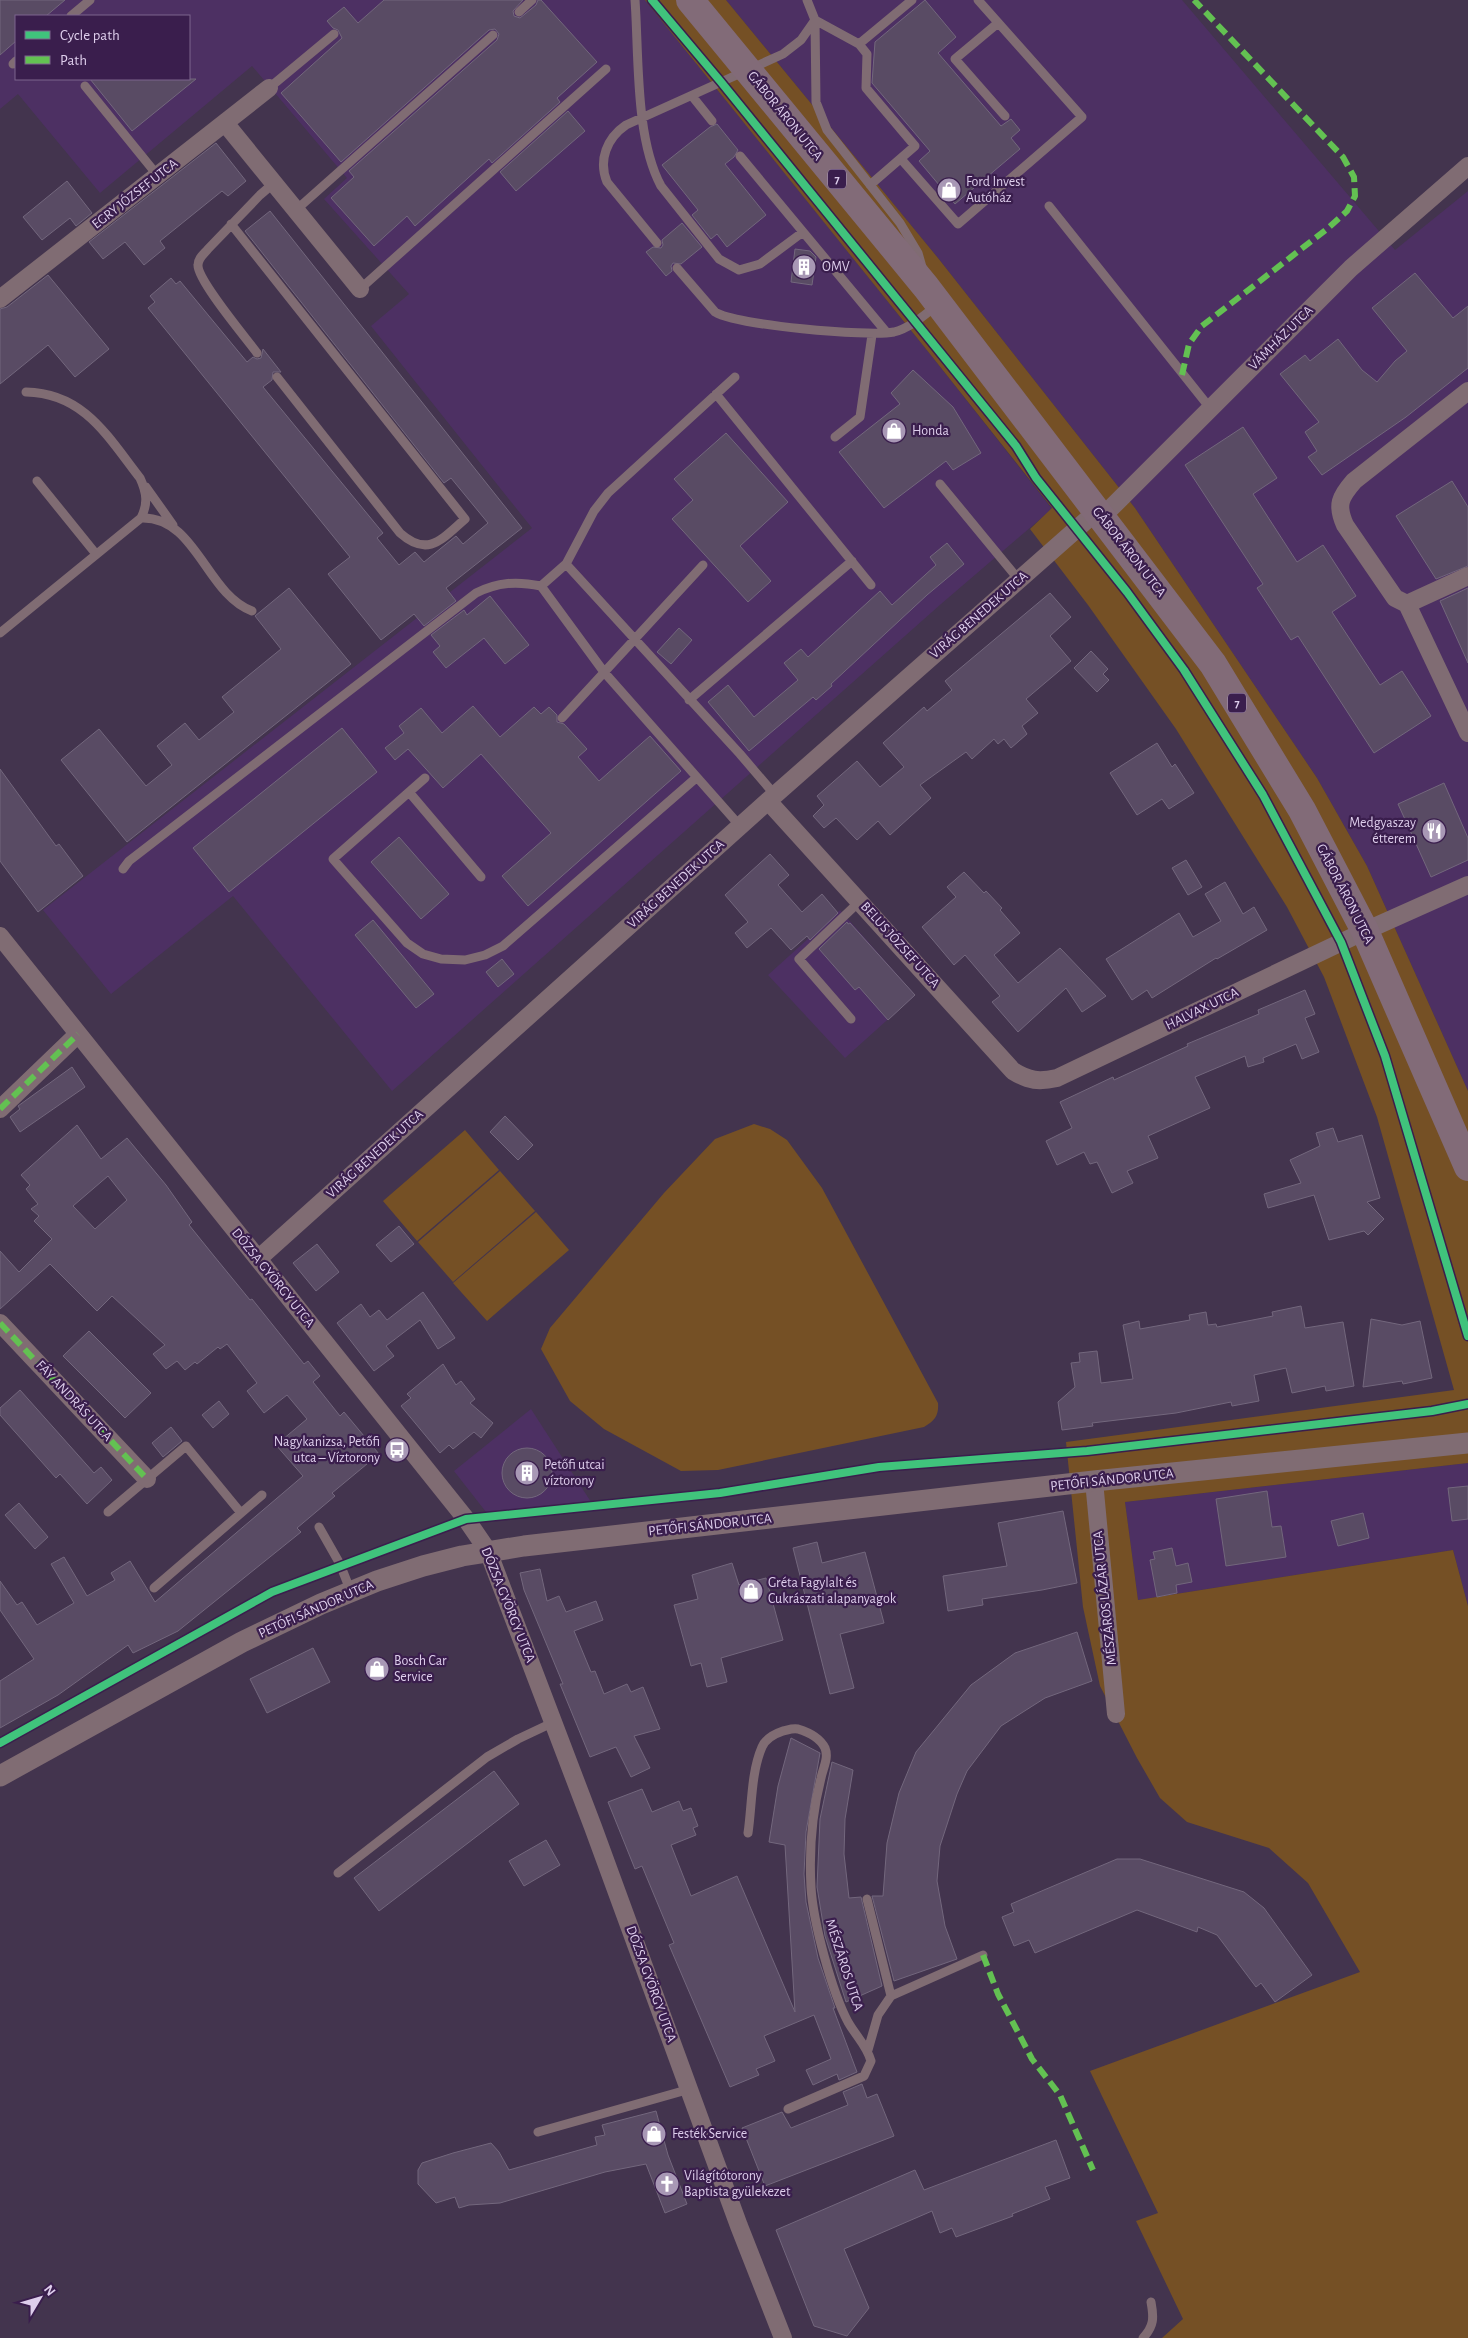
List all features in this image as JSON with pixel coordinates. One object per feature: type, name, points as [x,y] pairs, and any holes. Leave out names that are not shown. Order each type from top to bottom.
[{"type":"main road","name":"GÁBOR ÁRON UTCA","points":[[690,0],[932,296],[1213,664],[1302,810],[1365,931],[1468,1167]]},
{"type":"street","name":"EGRY JÓZSEF UTCA","points":[[0,299],[269,88]]},
{"type":"street","points":[[225,123],[360,288]]},
{"type":"street","name":"VÁMHÁZ UTCA","points":[[1099,514],[1210,408],[1351,268],[1465,176]]},
{"type":"street","points":[[1468,390],[1354,481],[1344,491],[1340,501],[1339,512],[1345,525],[1395,598],[1407,604],[1468,733]]},
{"type":"street","name":"VIRÁG BENEDEK UTCA","points":[[258,1259],[771,798],[1019,580],[1099,514]]},
{"type":"street","points":[[1407,604],[1468,576]]},
{"type":"street","name":"BELUS JÓZSEF UTCA","points":[[771,798],[860,902],[1013,1071],[1026,1079],[1037,1082]]},
{"type":"street","name":"HALVAX UTCA","points":[[1037,1082],[1057,1078],[1365,931],[1468,885]]},
{"type":"street","name":"DÓZSA GYÖRGY UTCA","points":[[0,936],[466,1519],[488,1551],[554,1722],[783,2338]]},
{"type":"street","points":[[0,1109],[78,1034]]},
{"type":"street","name":"FÁY ANDRÁS UTCA","points":[[0,1323],[147,1479]]},
{"type":"street","name":"PETŐFI SÁNDOR UTCA","points":[[0,1776],[242,1642],[351,1592],[422,1566],[488,1551],[1094,1481],[1468,1443]]},
{"type":"street","name":"MÉSZÁROS LÁZÁR UTCA","points":[[1094,1481],[1116,1714]]},
{"type":"lane","points":[[72,15],[90,0]]},
{"type":"lane","points":[[519,12],[532,0]]},
{"type":"lane","points":[[635,0],[642,118],[654,174],[661,186],[704,242],[726,264],[739,270],[754,267],[803,232]]},
{"type":"lane","points":[[677,268],[715,312],[722,317],[750,322],[872,334],[887,333],[904,328],[932,296],[918,252],[900,223],[827,130],[816,102],[815,20],[807,0]]},
{"type":"lane","points":[[859,44],[912,0]]},
{"type":"lane","points":[[901,159],[958,224],[1082,117],[978,0]]},
{"type":"lane","points":[[657,243],[607,182],[603,172],[606,151],[613,136],[626,125],[792,48],[801,40],[815,20]]},
{"type":"lane","points":[[815,20],[859,44],[867,54],[866,88],[915,146],[870,185]]},
{"type":"lane","points":[[998,23],[955,59],[1005,116]]},
{"type":"lane","points":[[269,88],[334,34]]},
{"type":"lane","points":[[296,210],[493,35]]},
{"type":"lane","points":[[360,288],[606,69]]},
{"type":"lane","points":[[85,86],[158,176]]},
{"type":"lane","points":[[692,96],[712,121]]},
{"type":"lane","points":[[740,156],[887,333]]},
{"type":"lane","points":[[257,353],[202,280],[198,272],[198,265],[200,258],[231,224],[274,183]]},
{"type":"lane","points":[[1049,206],[1210,408]]},
{"type":"lane","points":[[231,224],[466,519],[432,545],[417,545],[409,542],[276,377]]},
{"type":"lane","points":[[834,438],[860,417],[872,334]]},
{"type":"lane","points":[[541,586],[566,564],[594,511],[608,493],[735,377]]},
{"type":"lane","points":[[26,392],[52,395],[73,404],[92,418],[140,478],[228,595],[243,608],[252,611]]},
{"type":"lane","points":[[716,394],[871,584]]},
{"type":"lane","points":[[0,633],[141,518],[146,508],[147,498],[140,478]]},
{"type":"lane","points":[[37,480],[96,554]]},
{"type":"lane","points":[[940,484],[1019,580]]},
{"type":"lane","points":[[141,518],[161,520],[175,527]]},
{"type":"lane","points":[[689,700],[852,561]]},
{"type":"lane","points":[[566,564],[689,700],[771,798]]},
{"type":"lane","points":[[562,718],[703,565]]},
{"type":"lane","points":[[123,869],[129,862],[476,593],[499,583],[515,582],[541,586],[604,672],[740,826]]},
{"type":"lane","points":[[425,778],[333,859],[407,943],[432,957],[465,960],[485,955],[504,946],[696,778]]},
{"type":"lane","points":[[409,792],[481,877]]},
{"type":"lane","points":[[851,1019],[798,959],[860,902]]},
{"type":"lane","points":[[108,1512],[186,1446],[241,1513]]},
{"type":"lane","points":[[154,1588],[262,1495]]},
{"type":"lane","points":[[319,1526],[340,1564],[351,1592]]},
{"type":"lane","points":[[338,1873],[487,1757],[518,1739],[554,1722]]},
{"type":"lane","name":"MÉSZÁROS UTCA","points":[[748,1833],[755,1776],[762,1746],[773,1735],[780,1732],[794,1728],[806,1731],[823,1745],[826,1758],[815,1805],[812,1838],[811,1888],[815,1917],[834,1985],[848,2022],[868,2050],[871,2061],[864,2076],[788,2109]]},
{"type":"lane","points":[[867,1899],[891,1996],[983,1955]]},
{"type":"lane","name":"MÉSZÁROS UTCA","points":[[868,2050],[878,2015],[891,1996]]},
{"type":"lane","points":[[538,2132],[690,2090]]},
{"type":"lane","points":[[1143,2338],[1151,2329],[1154,2318],[1151,2302]]},
{"type":"shaded area","points":[[0,0],[645,0],[930,354],[1052,509],[941,604],[392,1091],[233,896],[111,994],[43,910],[532,528],[371,326],[409,294],[324,199],[347,178],[252,66],[100,193],[18,94],[0,109]]},
{"type":"shaded area","points":[[645,0],[726,0],[938,258],[1135,508],[1317,778],[1367,866],[1468,1091],[1468,1463],[1125,1502],[1138,1600],[1453,1550],[1468,1606],[1468,2338],[1162,2338],[1183,2319],[1136,2221],[1158,2213],[1090,2071],[1360,1972],[1308,1883],[1269,1848],[1187,1822],[1160,1798],[1137,1758],[1100,1686],[1083,1607],[1066,1442],[1454,1390],[1377,1117],[1324,977],[1287,907],[1176,729],[1088,605],[1030,529],[1052,508]]},
{"type":"shaded area","points":[[726,0],[1182,0],[1395,250],[1468,191],[1468,1091],[1367,866],[1317,778],[1135,508],[938,258]]},
{"type":"shaded area","points":[[840,910],[915,995],[845,1058],[768,975]]},
{"type":"shaded area","points":[[754,1124],[770,1129],[787,1140],[822,1188],[938,1403],[938,1411],[934,1420],[924,1427],[718,1470],[681,1471],[604,1429],[570,1401],[541,1349],[550,1328],[664,1193],[715,1139]]},
{"type":"shaded area","points":[[465,1130],[499,1170],[417,1241],[383,1201]]},
{"type":"shaded area","points":[[500,1171],[535,1211],[453,1282],[418,1242]]},
{"type":"shaded area","points":[[536,1212],[569,1250],[487,1321],[453,1283]]},
{"type":"shaded area","points":[[531,1409],[591,1502],[486,1512],[454,1471]]},
{"type":"shaded area","points":[[1468,1463],[1468,1606],[1453,1550],[1138,1600],[1125,1502]]},
{"type":"building","points":[[0,0],[65,0],[47,15],[15,15],[15,42],[0,55]]},
{"type":"building","points":[[384,0],[523,0],[513,11],[514,16],[520,18],[536,5],[538,0],[541,0],[597,62],[557,98],[560,102],[492,163],[489,159],[415,226],[407,216],[374,246],[331,198],[354,177],[349,171],[497,40],[499,34],[495,29],[489,30],[341,162],[281,93],[342,38],[338,30],[333,28],[327,21],[344,7],[358,23]]},
{"type":"building","points":[[925,0],[956,37],[938,53],[1001,126],[1011,119],[1020,130],[1011,138],[1020,149],[955,204],[919,161],[930,151],[872,83],[875,42]]},
{"type":"building","points":[[196,79],[132,131],[91,80]]},
{"type":"building","points":[[568,111],[585,131],[516,191],[500,172]]},
{"type":"building","points":[[717,124],[738,150],[734,157],[725,164],[766,215],[727,247],[717,234],[711,239],[692,215],[698,210],[662,165],[710,127]]},
{"type":"building","points":[[216,143],[246,181],[228,196],[222,191],[160,241],[165,248],[144,265],[125,242],[103,259],[89,242]]},
{"type":"building","points":[[67,181],[92,213],[76,226],[70,218],[42,240],[23,217]]},
{"type":"building","points":[[270,211],[522,528],[446,588],[456,601],[424,626],[414,614],[381,640],[328,574],[350,557],[148,308],[155,302],[150,296],[171,278],[176,284],[180,281],[247,362],[253,357],[261,358],[263,349],[281,372],[273,372],[272,380],[263,387],[383,533],[377,538],[399,565],[415,552],[424,562],[456,536],[463,544],[488,523],[451,478],[444,483],[245,231]]},
{"type":"building","points":[[682,223],[702,247],[681,264],[673,263],[671,266],[672,271],[666,276],[646,252],[653,247],[661,248],[663,245],[662,240]]},
{"type":"building","name":"OMV","points":[[795,249],[810,251],[816,257],[812,285],[791,282]]},
{"type":"building","points":[[1415,273],[1453,318],[1468,306],[1468,368],[1406,417],[1322,475],[1308,457],[1317,451],[1305,432],[1319,422],[1280,374],[1305,355],[1310,361],[1338,339],[1362,370],[1377,382],[1395,361],[1407,351],[1372,308]]},
{"type":"building","points":[[48,275],[109,349],[75,377],[48,345],[0,384],[0,309],[7,307]]},
{"type":"building","points":[[913,370],[953,407],[981,453],[953,470],[946,461],[884,508],[839,452],[900,404],[891,393]]},
{"type":"building","points":[[1243,427],[1277,478],[1253,494],[1297,562],[1323,545],[1356,596],[1332,612],[1380,685],[1402,671],[1431,716],[1374,753],[1298,636],[1291,640],[1257,588],[1263,584],[1185,465]]},
{"type":"building","points":[[726,433],[788,502],[740,546],[771,581],[748,602],[672,519],[693,500],[674,479]]},
{"type":"building","points":[[1452,481],[1468,507],[1468,566],[1436,579],[1396,516]]},
{"type":"building","points":[[947,543],[964,564],[927,595],[816,700],[813,697],[749,751],[708,702],[728,685],[754,717],[798,680],[784,663],[801,649],[808,657],[880,591],[892,605],[936,565],[930,557]]},
{"type":"building","points":[[289,588],[351,664],[127,842],[61,760],[99,729],[146,786],[172,765],[157,746],[185,723],[199,740],[234,712],[222,697],[281,649],[255,616]]},
{"type":"building","points":[[1468,588],[1468,663],[1440,601]]},
{"type":"building","points":[[1050,593],[1071,617],[1050,636],[1071,661],[1026,699],[1038,713],[1022,726],[1027,734],[1011,748],[1004,739],[998,744],[994,739],[972,759],[966,752],[920,785],[931,798],[890,835],[878,821],[857,840],[836,818],[824,828],[813,816],[824,805],[817,796],[857,761],[880,787],[904,767],[883,743],[924,707],[927,711],[952,690],[945,681]]},
{"type":"building","points":[[490,596],[529,645],[505,664],[484,638],[446,668],[433,652],[440,646],[431,635],[464,610],[467,615]]},
{"type":"building","points":[[679,628],[692,640],[671,664],[657,652]]},
{"type":"building","points":[[1091,651],[1108,669],[1103,674],[1109,680],[1097,692],[1074,668]]},
{"type":"building","points":[[473,706],[500,737],[534,707],[541,714],[549,707],[557,715],[557,722],[564,724],[587,749],[578,757],[599,781],[650,736],[681,771],[528,906],[502,876],[551,833],[481,754],[443,788],[408,749],[395,760],[385,748],[404,733],[399,726],[421,708],[442,733]]},
{"type":"building","points":[[342,728],[377,772],[229,892],[193,848]]},
{"type":"building","points":[[1157,743],[1172,767],[1175,764],[1194,793],[1169,809],[1162,799],[1137,815],[1110,773]]},
{"type":"building","points":[[0,769],[56,846],[59,844],[83,876],[38,912],[0,861]]},
{"type":"building","name":"Medgyaszay étterem","points":[[1444,783],[1468,838],[1468,860],[1431,877],[1398,804]]},
{"type":"building","points":[[399,837],[449,894],[421,919],[371,862]]},
{"type":"building","points":[[770,854],[789,875],[778,885],[802,912],[822,894],[838,913],[810,940],[807,936],[791,950],[771,928],[747,948],[735,933],[748,922],[725,895]]},
{"type":"building","points":[[1186,860],[1202,887],[1188,895],[1172,868]]},
{"type":"building","points":[[964,872],[1002,908],[1000,910],[1020,933],[994,955],[1018,983],[1060,948],[1106,996],[1082,1012],[1066,988],[1018,1032],[992,1002],[1000,996],[965,955],[954,965],[922,927],[956,897],[947,887]]},
{"type":"building","points":[[1225,882],[1243,914],[1254,907],[1267,930],[1216,958],[1152,998],[1147,990],[1132,1000],[1106,959],[1179,913],[1193,937],[1221,921],[1205,894]]},
{"type":"building","points":[[373,920],[434,994],[416,1008],[355,935]]},
{"type":"building","points":[[847,922],[848,924],[850,923],[915,995],[888,1020],[859,987],[855,990],[819,949]]},
{"type":"building","points":[[502,959],[514,974],[498,987],[486,972]]},
{"type":"building","points":[[1305,990],[1315,1014],[1305,1018],[1319,1052],[1302,1059],[1296,1044],[1263,1058],[1264,1062],[1248,1067],[1245,1056],[1195,1077],[1210,1108],[1148,1136],[1158,1158],[1127,1171],[1133,1183],[1112,1193],[1097,1162],[1090,1164],[1084,1152],[1057,1165],[1046,1141],[1072,1128],[1060,1102],[1113,1077],[1114,1080],[1188,1046],[1187,1044],[1259,1014],[1258,1010]]},
{"type":"building","points":[[72,1067],[85,1087],[20,1132],[10,1117],[20,1109],[18,1106]]},
{"type":"building","points":[[505,1116],[533,1145],[518,1160],[490,1132]]},
{"type":"building","points":[[77,1125],[101,1159],[127,1138],[166,1185],[192,1222],[189,1225],[214,1256],[250,1300],[252,1299],[304,1364],[308,1361],[320,1376],[313,1382],[340,1416],[344,1412],[379,1454],[332,1493],[335,1496],[297,1528],[301,1532],[178,1631],[133,1653],[128,1645],[58,1695],[0,1728],[0,1681],[34,1659],[0,1610],[0,1581],[17,1605],[22,1602],[37,1625],[74,1603],[51,1564],[64,1557],[87,1596],[115,1580],[111,1573],[130,1561],[155,1602],[303,1476],[276,1445],[307,1419],[287,1395],[264,1413],[247,1391],[257,1383],[227,1344],[220,1349],[218,1347],[197,1364],[195,1362],[185,1370],[177,1361],[166,1369],[153,1354],[165,1345],[112,1296],[97,1311],[50,1264],[0,1309],[0,1251],[19,1272],[52,1239],[34,1221],[39,1216],[31,1209],[38,1204],[26,1189],[30,1185],[21,1175]],"holes":[[[108,1176],[127,1200],[95,1229],[73,1206]]]},
{"type":"building","points":[[1333,1128],[1338,1142],[1362,1135],[1380,1198],[1367,1202],[1384,1219],[1368,1235],[1364,1231],[1329,1240],[1314,1195],[1268,1208],[1264,1194],[1301,1183],[1290,1160],[1320,1146],[1316,1133]]},
{"type":"building","points":[[399,1226],[414,1244],[391,1262],[376,1245]]},
{"type":"building","points":[[317,1244],[339,1272],[316,1291],[293,1263]]},
{"type":"building","points":[[423,1292],[455,1338],[438,1349],[420,1320],[386,1346],[394,1356],[374,1371],[337,1323],[361,1304],[370,1317],[379,1310],[387,1320]]},
{"type":"building","points":[[1301,1306],[1305,1328],[1343,1322],[1354,1386],[1326,1391],[1325,1386],[1292,1393],[1286,1368],[1254,1375],[1259,1401],[1232,1406],[1231,1402],[1176,1413],[1092,1423],[1093,1426],[1062,1430],[1058,1402],[1075,1387],[1071,1363],[1080,1362],[1079,1353],[1097,1351],[1101,1383],[1133,1379],[1123,1325],[1139,1321],[1140,1329],[1190,1320],[1189,1315],[1206,1312],[1208,1325],[1216,1324],[1217,1327],[1273,1316],[1272,1312]]},
{"type":"building","points":[[1371,1319],[1402,1325],[1420,1321],[1432,1378],[1403,1384],[1402,1381],[1363,1387]]},
{"type":"building","points":[[89,1331],[151,1393],[125,1418],[63,1356]]},
{"type":"building","points":[[443,1364],[456,1385],[461,1381],[475,1399],[470,1403],[493,1423],[481,1438],[474,1432],[453,1449],[449,1445],[440,1453],[401,1406],[411,1398],[407,1394]]},
{"type":"building","points":[[20,1390],[94,1473],[101,1467],[112,1480],[87,1504],[60,1474],[56,1478],[0,1415],[0,1408]]},
{"type":"building","points":[[219,1401],[229,1414],[213,1428],[202,1415]]},
{"type":"building","points":[[171,1427],[182,1441],[163,1457],[152,1443]]},
{"type":"building","name":"Petőfi utcai víztorony","points":[[527,1448],[541,1452],[548,1459],[552,1473],[548,1487],[541,1494],[527,1498],[513,1494],[506,1487],[502,1473],[506,1459],[513,1452]]},
{"type":"building","points":[[1468,1486],[1468,1519],[1452,1521],[1448,1488]]},
{"type":"building","points":[[1267,1491],[1272,1527],[1281,1526],[1286,1557],[1226,1566],[1216,1499]]},
{"type":"building","points":[[19,1503],[48,1537],[35,1549],[5,1515]]},
{"type":"building","points":[[1063,1511],[1077,1583],[982,1599],[983,1605],[948,1611],[943,1576],[1007,1566],[998,1523]]},
{"type":"building","points":[[1363,1513],[1369,1538],[1338,1546],[1331,1521]]},
{"type":"building","points":[[817,1542],[822,1563],[865,1552],[884,1623],[840,1634],[854,1688],[830,1694],[793,1548]]},
{"type":"building","points":[[1172,1548],[1176,1566],[1188,1563],[1192,1582],[1176,1585],[1177,1593],[1157,1597],[1150,1560],[1155,1559],[1153,1552]]},
{"type":"building","points":[[732,1563],[739,1585],[766,1578],[783,1640],[721,1658],[727,1682],[707,1687],[701,1663],[691,1666],[674,1605],[698,1599],[692,1575]]},
{"type":"building","points":[[540,1569],[547,1601],[559,1596],[566,1612],[596,1601],[603,1620],[574,1631],[591,1672],[595,1671],[604,1694],[627,1684],[631,1692],[643,1687],[660,1729],[634,1736],[650,1768],[631,1777],[616,1747],[590,1757],[560,1684],[563,1684],[524,1590],[520,1573]]},
{"type":"building","points":[[1077,1632],[1092,1681],[1045,1698],[1001,1726],[967,1771],[957,1794],[940,1846],[937,1881],[945,1926],[957,1959],[894,1981],[872,1896],[883,1896],[887,1843],[899,1793],[916,1752],[971,1685],[1015,1653]]},
{"type":"building","points":[[313,1648],[330,1682],[267,1713],[250,1679]]},
{"type":"building","points":[[791,1738],[820,1753],[806,1832],[804,1874],[806,1902],[818,1958],[835,2008],[833,2008],[857,2072],[839,2080],[837,2074],[813,2085],[806,2070],[831,2059],[814,2015],[764,2036],[775,2061],[756,2069],[759,2075],[730,2087],[669,1945],[674,1943],[642,1866],[635,1869],[608,1802],[642,1789],[652,1812],[679,1801],[683,1811],[691,1808],[698,1826],[693,1828],[696,1835],[671,1845],[691,1896],[737,1876],[795,2012],[785,1845],[769,1842],[778,1786]]},
{"type":"building","points":[[832,1762],[853,1770],[845,1819],[844,1854],[849,1898],[861,1897],[882,1986],[846,2002],[825,1936],[817,1887],[820,1819]]},
{"type":"building","points":[[494,1771],[519,1804],[379,1911],[354,1878]]},
{"type":"building","points":[[546,1840],[560,1865],[524,1886],[509,1861]]},
{"type":"building","points":[[1117,1859],[1140,1859],[1244,1892],[1264,1908],[1312,1975],[1275,2002],[1261,1983],[1256,1987],[1217,1935],[1198,1927],[1197,1932],[1137,1910],[1035,1953],[1029,1940],[1014,1946],[1002,1917],[1014,1912],[1011,1904]]},
{"type":"building","points":[[862,2084],[867,2098],[877,2094],[894,2136],[765,2186],[742,2128],[782,2112],[791,2128],[848,2105],[843,2092]]},
{"type":"building","points":[[656,2111],[668,2155],[687,2204],[665,2213],[646,2164],[605,2172],[500,2203],[469,2205],[459,2208],[455,2197],[436,2203],[418,2184],[418,2170],[422,2163],[453,2153],[491,2143],[499,2152],[509,2170],[597,2145],[595,2137],[605,2135],[602,2125]]},
{"type":"building","points":[[1056,2140],[1070,2178],[1045,2187],[1050,2199],[1012,2214],[1013,2216],[956,2237],[952,2228],[940,2233],[932,2211],[844,2249],[869,2308],[847,2336],[814,2326],[776,2230],[915,2170],[924,2190]]},
{"type":"marked path","points":[[1182,375],[1189,344],[1202,326],[1327,229],[1347,211],[1355,196],[1354,177],[1343,157],[1194,0]]},
{"type":"marked path","points":[[0,1109],[78,1034]]},
{"type":"marked path","points":[[0,1323],[147,1479]]},
{"type":"marked path","points":[[983,1955],[998,1994],[1032,2059],[1060,2095],[1093,2170]]},
{"type":"cycle path","points":[[652,0],[721,82],[1016,446],[1036,478],[1127,592],[1184,670],[1263,795],[1341,942],[1385,1056],[1468,1336]]},
{"type":"cycle path","points":[[0,1743],[272,1592],[466,1519],[720,1493],[879,1467],[1087,1451],[1432,1411],[1468,1404]]},
{"type":"place","name":"Ford Invest Autóház","points":[[949,190]]},
{"type":"place","name":"OMV","points":[[804,267]]},
{"type":"place","name":"Honda","points":[[894,431]]},
{"type":"place","name":"Medgyaszay étterem","points":[[1434,831]]},
{"type":"place","name":"Nagykanizsa, Petőfi utca – Víztorony","points":[[397,1450]]},
{"type":"place","name":"Petőfi utcai víztorony","points":[[527,1473]]},
{"type":"place","name":"Gréta Fagylalt és Cukrászati alapanyagok","points":[[751,1591]]},
{"type":"place","name":"Bosch Car Service","points":[[377,1669]]},
{"type":"place","name":"Festék Service","points":[[654,2134]]},
{"type":"place","name":"Világítótorony Baptista gyülekezet","points":[[667,2184]]}]
